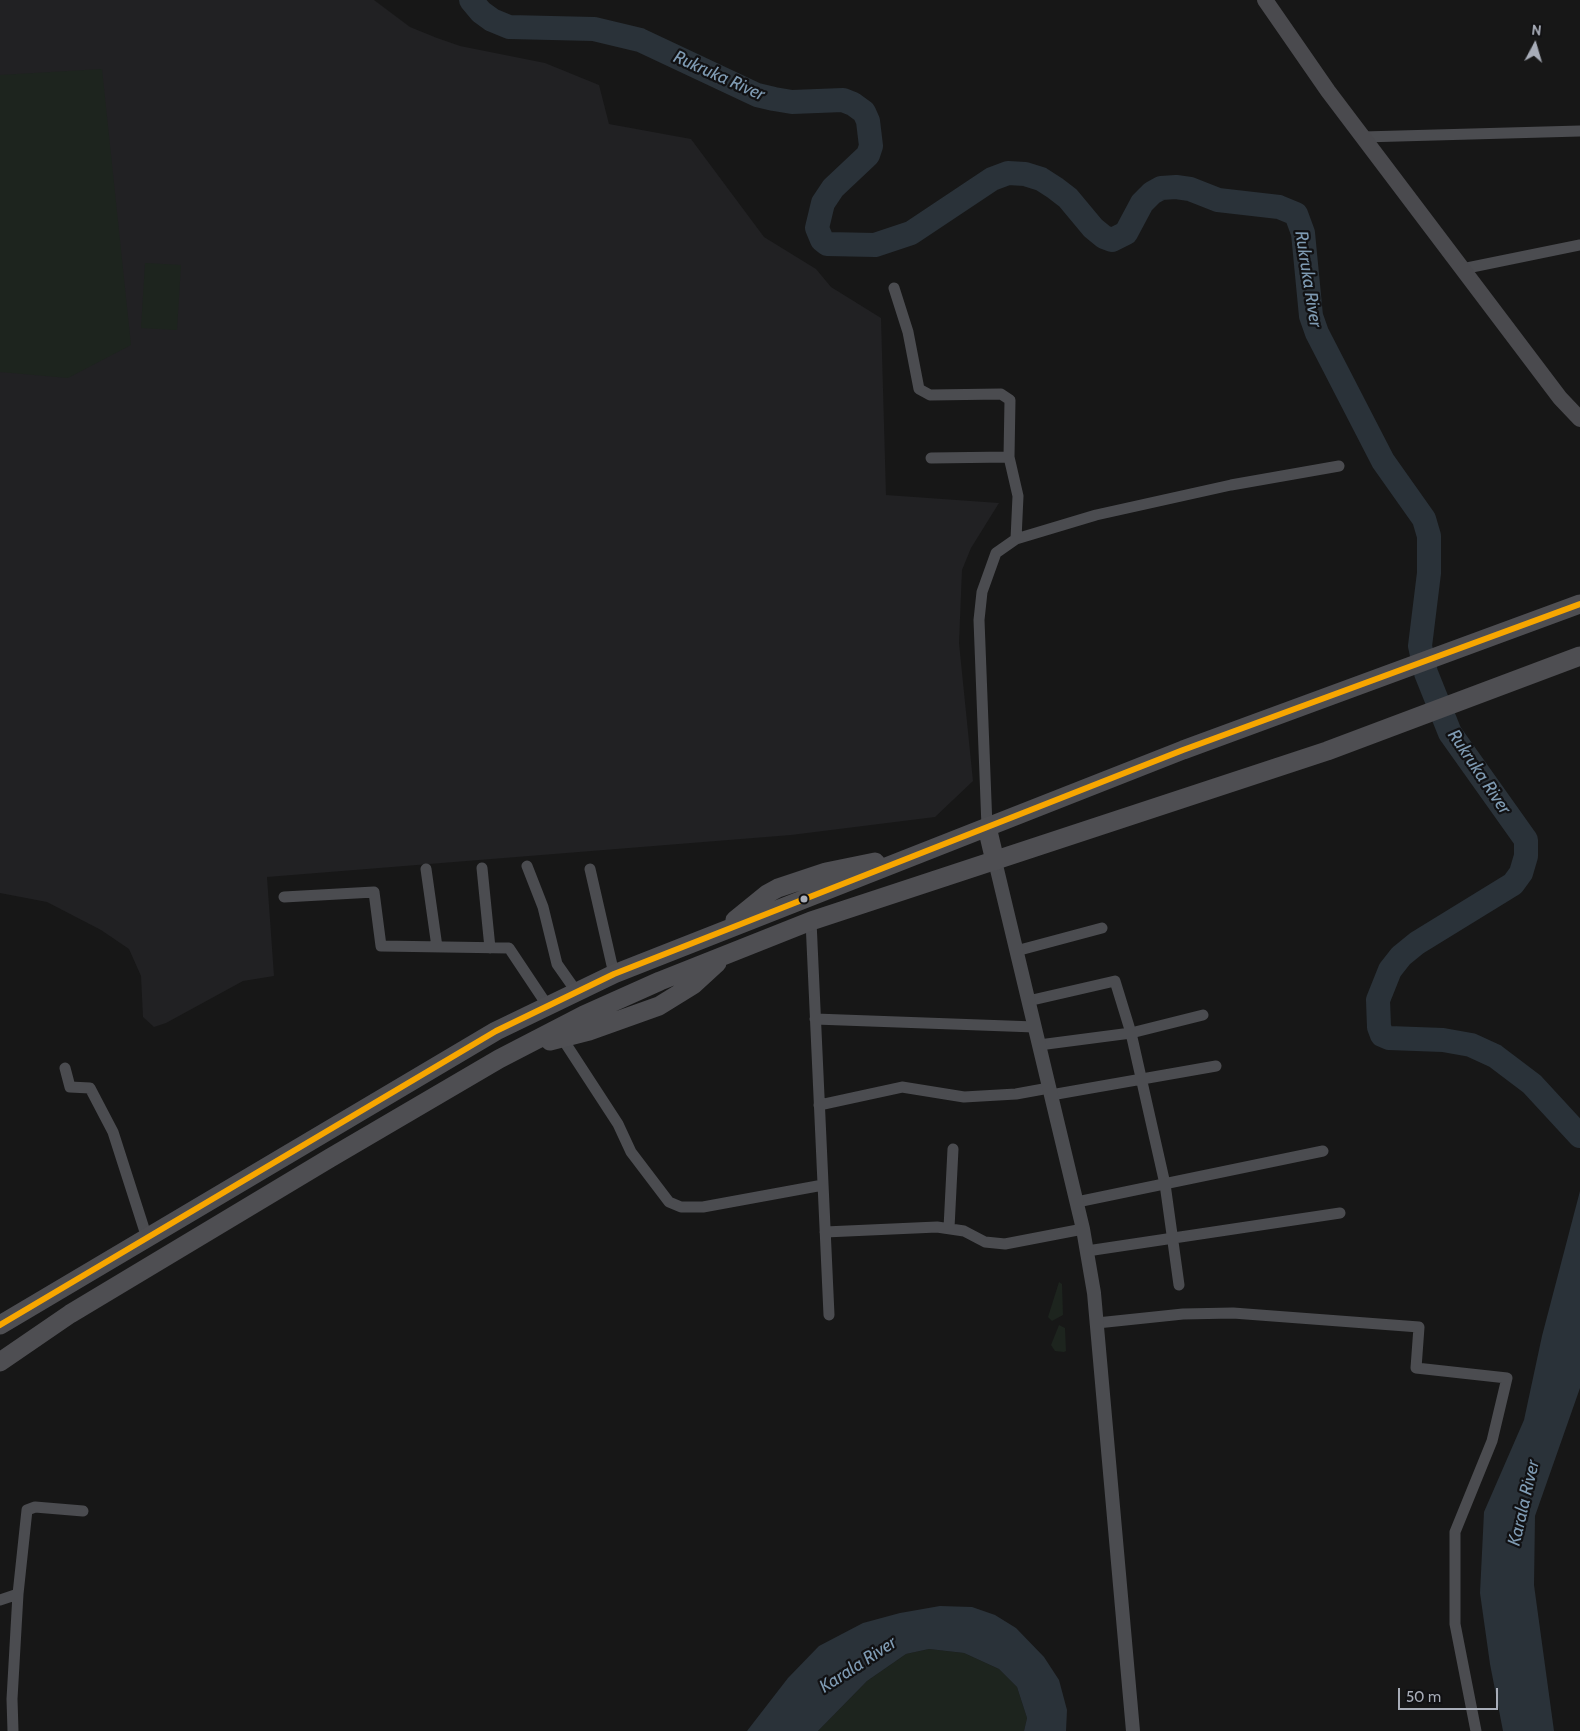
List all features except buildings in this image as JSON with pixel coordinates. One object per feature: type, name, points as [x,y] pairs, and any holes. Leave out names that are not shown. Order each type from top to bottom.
[{"type":"highway","points":[[0,1325],[496,1031],[576,991],[722,930],[1183,750],[1353,690],[1580,604]]},
{"type":"highway","points":[[0,1362],[70,1314],[322,1163],[515,1051],[592,1011],[811,921],[1368,736],[1580,656]]},
{"type":"highway","points":[[987,827],[995,861]]},
{"type":"highway","points":[[515,1051],[588,1031],[659,1006],[693,984],[728,954]]},
{"type":"main road","points":[[1265,0],[1363,137],[1462,269],[1560,398],[1580,419]]},
{"type":"street","points":[[1363,137],[1580,131]]},
{"type":"street","points":[[1462,269],[1580,245]]},
{"type":"street","points":[[894,288],[908,332],[919,389],[930,395],[1006,395],[1010,400],[1009,457],[1018,496],[1016,539]]},
{"type":"street","points":[[931,458],[1009,457]]},
{"type":"street","points":[[987,827],[979,620],[982,592],[996,554],[1016,539],[1096,514],[1241,483],[1339,466]]},
{"type":"street","points":[[995,861],[1077,1202],[1087,1251],[1098,1323],[1133,1731]]},
{"type":"street","points":[[527,866],[543,907],[557,964],[576,991]]},
{"type":"street","points":[[482,868],[490,948]]},
{"type":"street","points":[[426,869],[437,947]]},
{"type":"street","points":[[590,869],[614,974]]},
{"type":"street","points":[[284,896],[374,892],[381,946],[509,948],[547,1005]]},
{"type":"street","points":[[811,921],[829,1315]]},
{"type":"street","points":[[1016,951],[1102,928]]},
{"type":"street","points":[[1028,1001],[1115,982],[1131,1033],[1165,1184],[1179,1285]]},
{"type":"street","points":[[1039,1045],[1131,1033],[1204,1015]]},
{"type":"street","points":[[815,1019],[1035,1027]]},
{"type":"street","points":[[562,1038],[618,1124],[636,1159],[669,1202],[681,1207],[703,1207],[823,1184]]},
{"type":"street","points":[[819,1105],[902,1087],[964,1097],[1050,1092],[1142,1080],[1216,1066]]},
{"type":"street","points":[[65,1068],[70,1088],[90,1088],[113,1132],[148,1238]]},
{"type":"street","points":[[949,1228],[953,1149]]},
{"type":"street","points":[[1077,1202],[1323,1151]]},
{"type":"street","points":[[1087,1251],[1340,1213]]},
{"type":"street","points":[[825,1232],[949,1228],[964,1231],[985,1242],[1005,1244],[1083,1228]]},
{"type":"street","points":[[1098,1323],[1183,1314],[1233,1313],[1419,1327],[1416,1368],[1508,1378],[1492,1441],[1455,1532],[1455,1624],[1476,1731]]},
{"type":"street","points":[[13,1731],[12,1699],[25,1516],[27,1510],[35,1507],[83,1511]]},
{"type":"street","points":[[0,1600],[18,1594]]},
{"type":"shaded area","points":[[0,0],[374,0],[410,27],[437,38],[460,46],[545,63],[599,85],[609,124],[691,139],[764,237],[816,269],[831,287],[881,318],[886,495],[999,503],[971,548],[962,570],[959,643],[973,781],[935,817],[791,835],[267,877],[274,976],[243,981],[166,1023],[154,1027],[143,1017],[141,976],[129,949],[101,930],[47,902],[0,893]]},
{"type":"shaded area","points":[[102,69],[131,345],[68,378],[0,372],[0,75]]},
{"type":"shaded area","points":[[145,263],[181,265],[177,330],[141,328]]},
{"type":"shaded area","points":[[1059,1282],[1062,1284],[1063,1315],[1052,1321],[1048,1317]]},
{"type":"shaded area","points":[[1059,1325],[1065,1328],[1066,1351],[1064,1352],[1055,1351],[1051,1345]]},
{"type":"shaded area","points":[[929,1649],[964,1653],[999,1669],[1017,1687],[1027,1718],[1024,1731],[818,1731],[867,1681],[906,1654]]},
{"type":"water","name":"Karala River","points":[[1580,1191],[1580,1388],[1535,1516],[1534,1585],[1554,1731],[1503,1731],[1490,1664],[1480,1593],[1484,1512],[1524,1420],[1542,1336]]},
{"type":"water","name":"Karala River","points":[[940,1606],[972,1607],[995,1615],[1016,1628],[1044,1657],[1059,1680],[1067,1710],[1066,1731],[1024,1731],[1027,1718],[1017,1687],[999,1669],[964,1653],[929,1649],[906,1654],[867,1681],[818,1731],[747,1731],[788,1678],[819,1646],[863,1623],[900,1613]]},
{"type":"waterway","name":"Rukruka River","points":[[471,0],[481,12],[492,20],[509,27],[594,29],[640,40],[757,95],[792,102],[843,100],[853,104],[864,112],[868,121],[871,146],[868,155],[833,188],[823,203],[817,228],[822,240],[827,244],[875,245],[911,233],[992,179],[1008,173],[1025,174],[1041,179],[1055,188],[1068,198],[1093,228],[1104,237],[1112,240],[1126,233],[1142,203],[1152,193],[1161,188],[1176,187],[1190,189],[1218,200],[1279,207],[1296,214],[1303,233],[1311,316],[1317,333],[1383,461],[1424,519],[1429,536],[1429,573],[1420,646],[1426,673],[1450,733],[1526,840],[1526,856],[1521,873],[1513,884],[1417,943],[1401,956],[1390,970],[1378,1000],[1379,1027],[1382,1035],[1389,1038],[1443,1040],[1471,1045],[1495,1056],[1532,1084],[1580,1136]]},
{"type":"transit line","points":[[0,1325],[496,1031],[614,974],[1183,750],[1580,604]]}]
